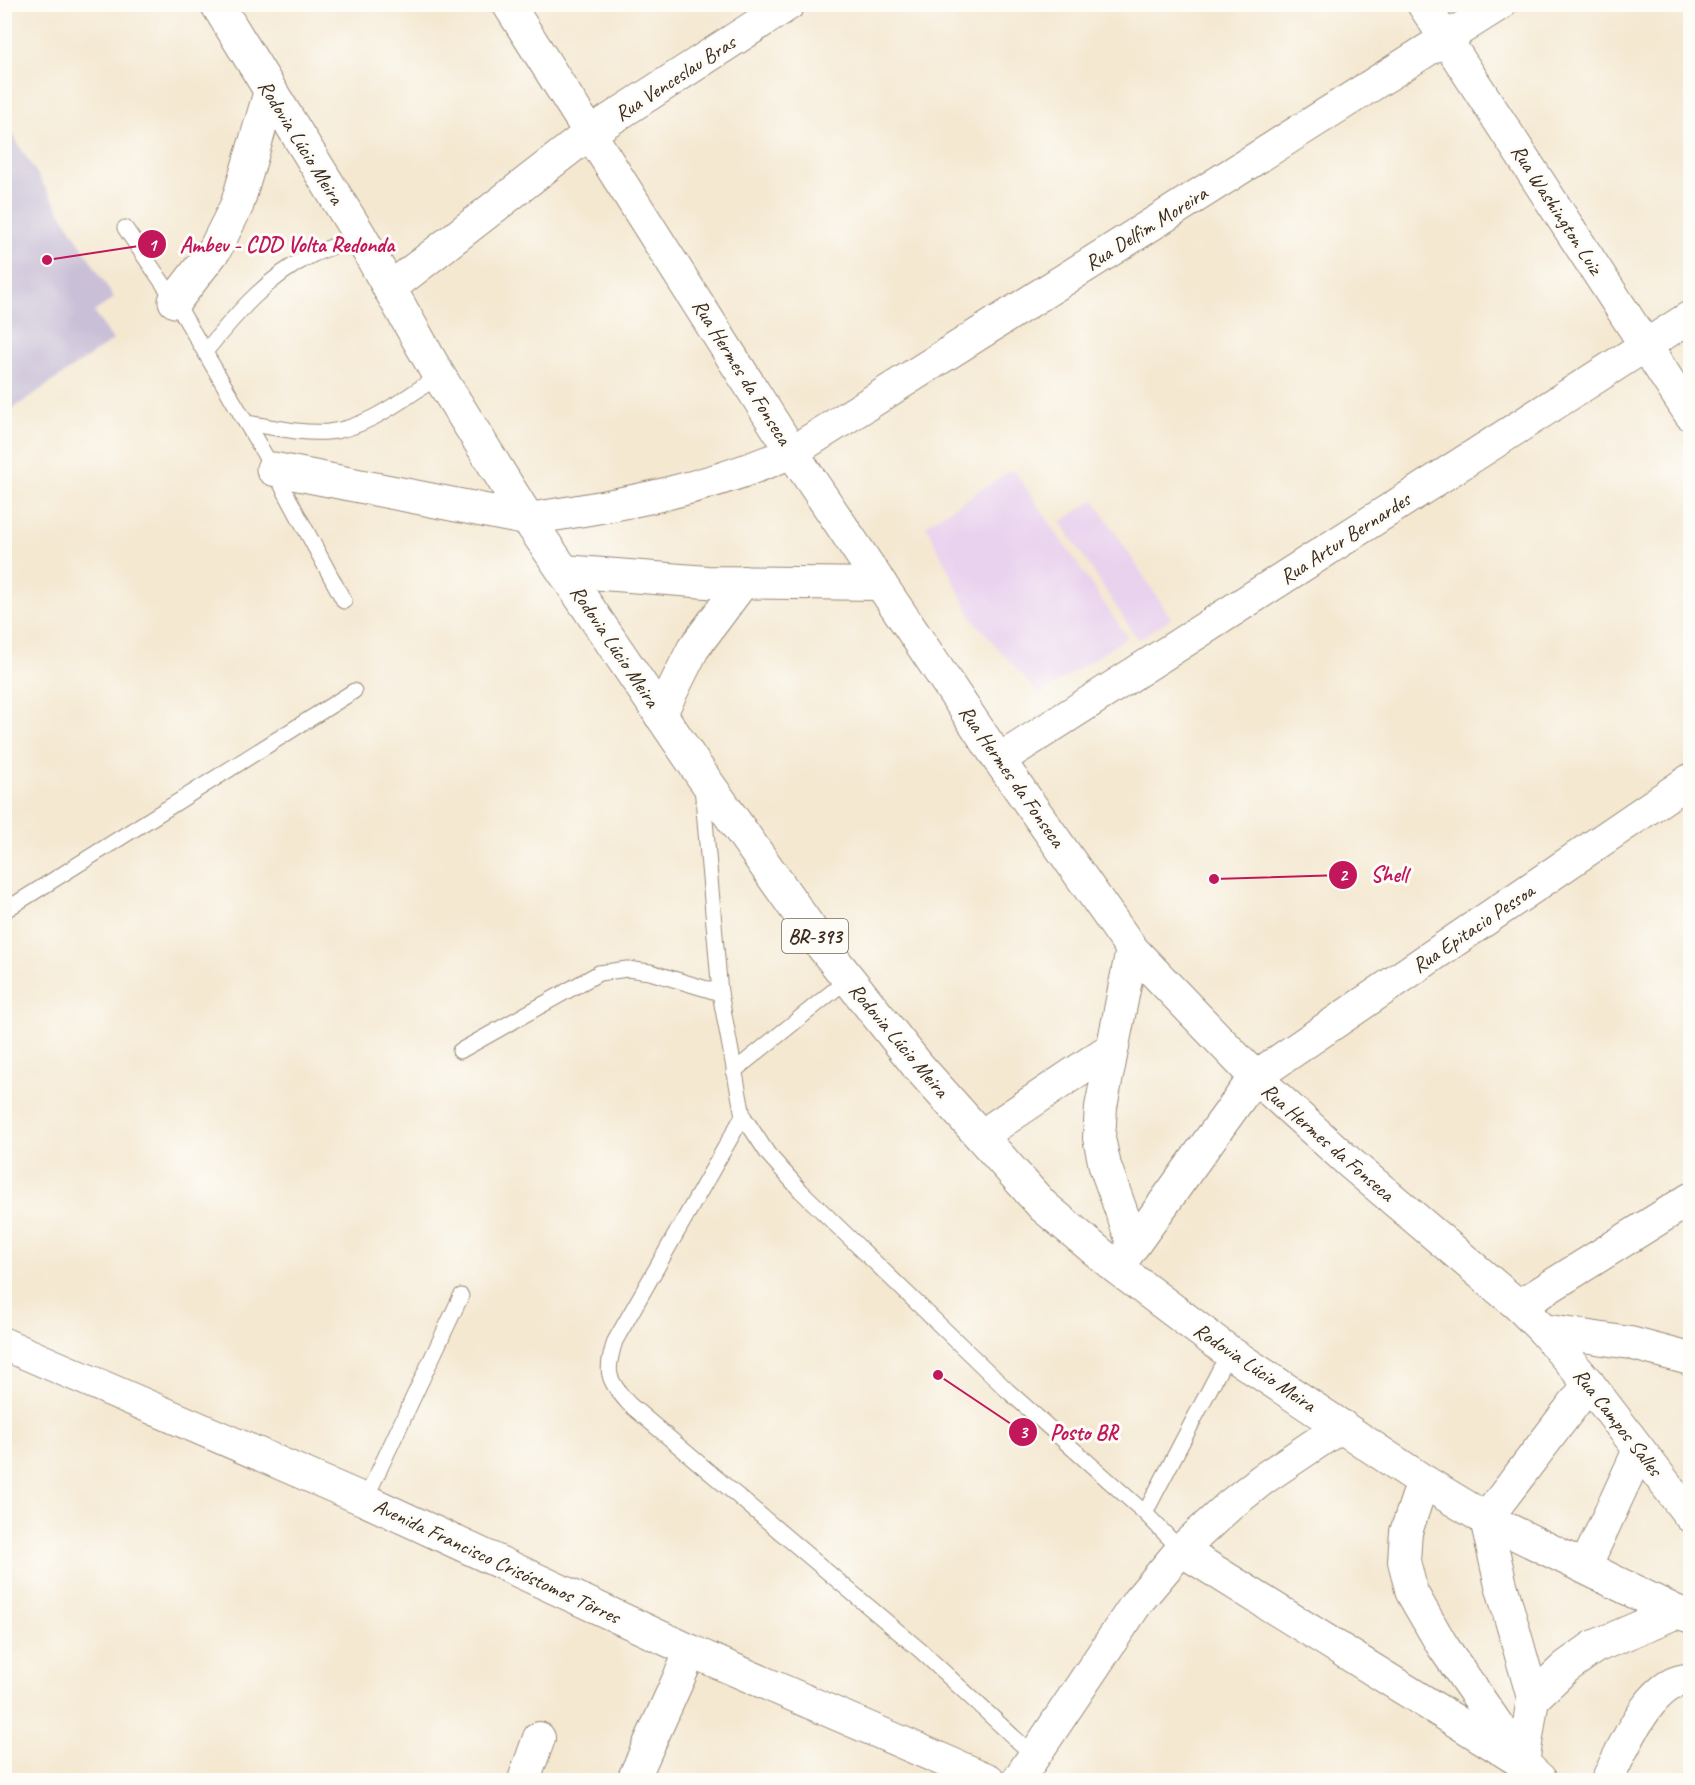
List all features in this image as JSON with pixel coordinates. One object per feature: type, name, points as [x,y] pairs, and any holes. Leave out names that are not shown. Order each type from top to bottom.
[{"type":"highway","name":"Rodovia Lúcio Meira","points":[[217,4],[360,236],[438,376],[528,519],[700,774],[848,979],[918,1066],[1043,1206],[1125,1256],[1229,1352],[1423,1481],[1486,1519],[1683,1614]]},
{"type":"highway","points":[[176,301],[215,249],[237,205],[270,93]]},
{"type":"highway","points":[[273,469],[528,519]]},
{"type":"highway","points":[[1533,1698],[1566,1667],[1594,1647],[1683,1614]]},
{"type":"street","name":"Rua Hermes da Fonseca","points":[[508,4],[792,452],[999,760],[1132,949],[1254,1077],[1350,1163],[1519,1306],[1543,1330]]},
{"type":"street","name":"Rua Venceslau Bras","points":[[389,289],[591,132],[789,4]]},
{"type":"street","name":"Rua Washington Luiz","points":[[1423,4],[1690,414]]},
{"type":"street","name":"Rua Delfim Moreira","points":[[528,519],[670,494],[750,471],[792,452],[1500,4]]},
{"type":"street","name":"Rua Artur Bernardes","points":[[999,760],[1690,317]]},
{"type":"street","points":[[564,571],[743,582],[882,584]]},
{"type":"street","points":[[660,714],[693,649],[743,582]]},
{"type":"street","name":"Rua Epitacio Pessoa","points":[[1125,1256],[1254,1077],[1690,780]]},
{"type":"street","points":[[1125,1256],[1099,1138],[1101,1107],[1132,949]]},
{"type":"street","points":[[981,1136],[1113,1047]]},
{"type":"street","points":[[1519,1306],[1690,1199]]},
{"type":"street","points":[[1543,1330],[1630,1343],[1690,1359]]},
{"type":"street","name":"Rua Campos Salles","points":[[1543,1330],[1589,1384],[1690,1516]]},
{"type":"street","name":"Avenida Francisco Crisóstomos Tôrres","points":[[4,1344],[365,1500],[691,1651],[989,1780]]},
{"type":"street","points":[[1532,1772],[1533,1698],[1500,1581],[1486,1519],[1589,1384]]},
{"type":"street","points":[[1026,1768],[1138,1601],[1181,1550],[1228,1506],[1263,1479],[1342,1426]]},
{"type":"street","points":[[1585,1567],[1640,1450]]},
{"type":"street","points":[[1423,1481],[1406,1532],[1404,1561],[1412,1593],[1442,1645],[1532,1772]]},
{"type":"street","points":[[1181,1550],[1532,1772]]},
{"type":"street","points":[[633,1780],[691,1651]]},
{"type":"street","points":[[1607,1780],[1644,1711],[1667,1686],[1682,1679],[1690,1680]]},
{"type":"street","points":[[524,1780],[539,1738]]},
{"type":"lane","points":[[125,228],[176,301],[273,469],[344,601]]},
{"type":"lane","points":[[205,352],[242,307],[270,281],[311,255],[360,236]]},
{"type":"lane","points":[[246,423],[296,431],[329,432],[368,421],[438,376]]},
{"type":"lane","points":[[4,911],[354,691]]},
{"type":"lane","points":[[700,774],[720,993],[743,1116],[768,1154],[801,1191],[1007,1390],[1145,1513],[1181,1550]]},
{"type":"lane","points":[[460,1051],[599,973],[627,969],[650,972],[720,993]]},
{"type":"lane","points":[[734,1071],[848,979]]},
{"type":"lane","points":[[743,1116],[615,1341],[609,1359],[609,1375],[616,1389],[629,1404],[921,1651],[1026,1768]]},
{"type":"lane","points":[[365,1500],[461,1296]]},
{"type":"lane","points":[[1145,1513],[1229,1352]]},
{"type":"shaded area","points":[[4,121],[114,298],[94,312],[113,340],[5,414]]},
{"type":"shaded area","points":[[1013,469],[1127,637],[1039,695],[972,618],[926,525]]},
{"type":"shaded area","points":[[1094,500],[1171,618],[1138,640],[1061,522]]},
{"type":"place","name":"Ambev - CDD Volta Redonda","points":[[47,260]]},
{"type":"place","name":"Shell","points":[[1214,879]]},
{"type":"place","name":"Posto BR","points":[[938,1375]]}]
